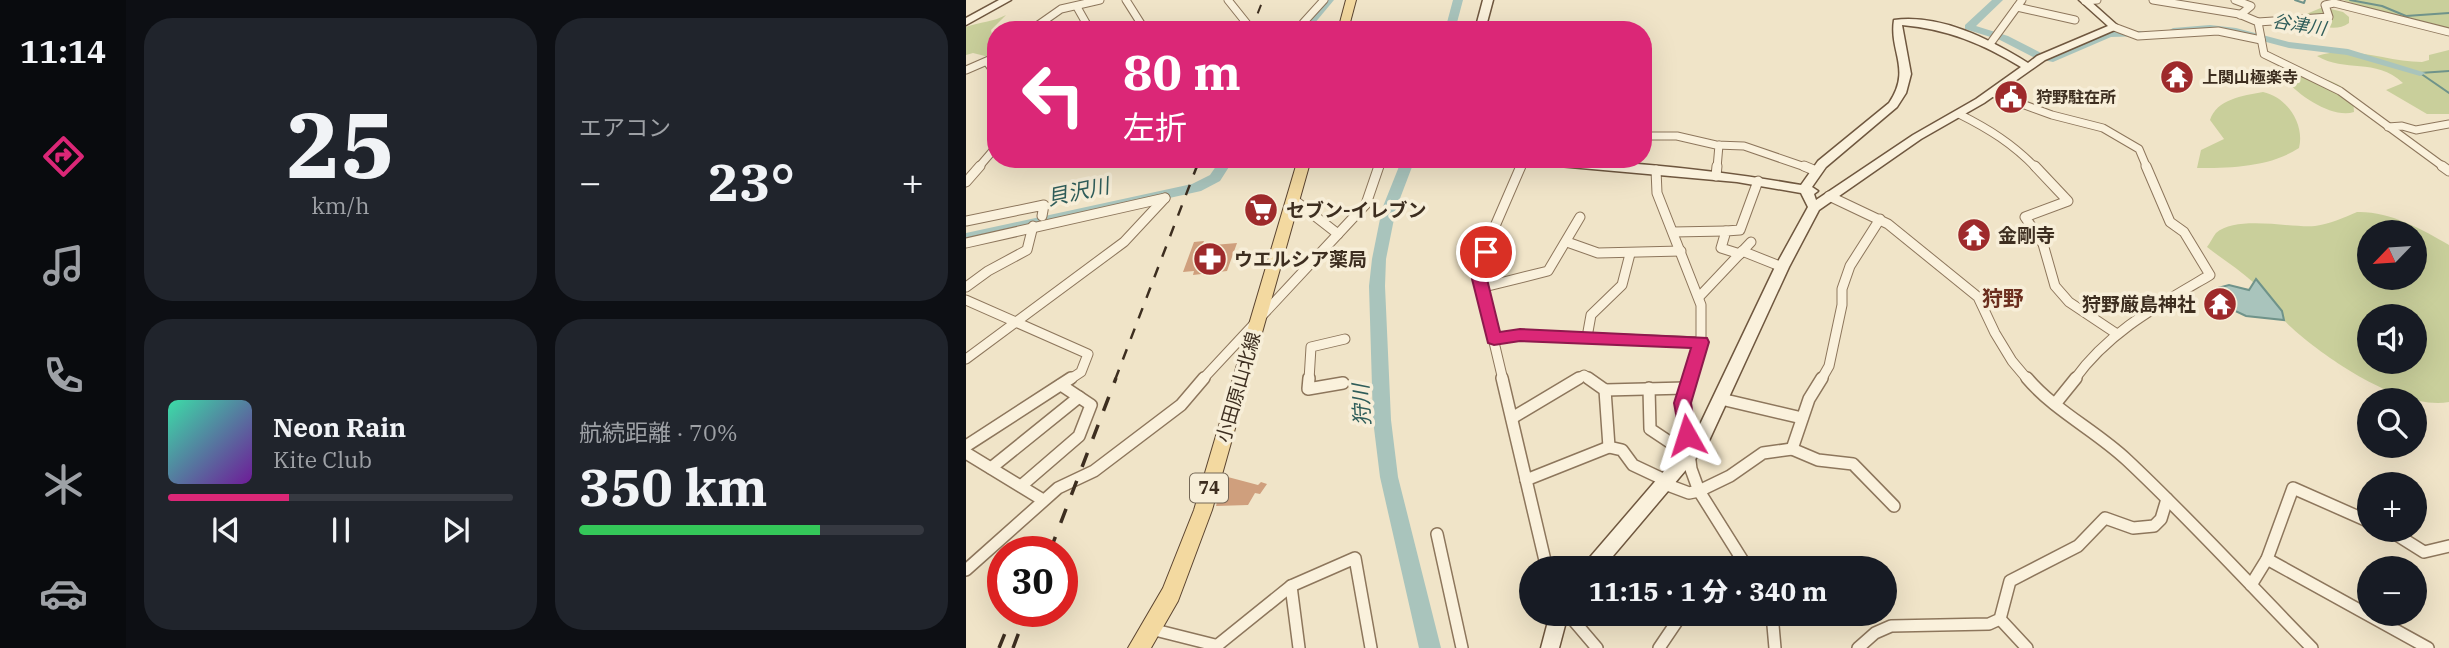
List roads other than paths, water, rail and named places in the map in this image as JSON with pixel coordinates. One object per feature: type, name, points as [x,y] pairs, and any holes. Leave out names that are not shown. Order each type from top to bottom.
[{"type":"main road","points":[[1345,21],[1351,0]]},
{"type":"main road","name":"小田原山北線","points":[[1139,648],[1171,594],[1203,510],[1302,168]]},
{"type":"street","points":[[966,22],[1006,0]]},
{"type":"street","points":[[1034,21],[1066,0]]},
{"type":"street","points":[[1043,21],[1054,13],[1100,0]]},
{"type":"street","points":[[1126,0],[1139,21]]},
{"type":"street","points":[[1228,0],[1245,21]]},
{"type":"street","points":[[1305,21],[1324,0]]},
{"type":"street","points":[[1482,21],[1488,0]]},
{"type":"street","points":[[2085,0],[2097,0]]},
{"type":"street","points":[[2085,0],[2114,27],[2129,36],[2214,31],[2261,40]]},
{"type":"street","points":[[2153,0],[2240,15],[2259,22],[2329,17],[2325,5],[2334,3],[2449,32]]},
{"type":"street","points":[[2235,0],[2251,6],[2240,15]]},
{"type":"street","points":[[1990,44],[2019,3],[2075,20]]},
{"type":"street","points":[[1077,7],[1085,21]]},
{"type":"street","points":[[1805,189],[1816,171],[1898,99],[1906,74],[1897,22],[1935,24],[1956,29],[1990,44],[2028,67]]},
{"type":"street","points":[[2259,22],[2263,54],[2328,84],[2447,168]]},
{"type":"street","points":[[1602,556],[1701,440],[1782,267],[1814,208],[1917,137],[1959,114],[2028,67],[2052,53],[2114,27]]},
{"type":"street","points":[[966,70],[987,63]]},
{"type":"street","points":[[1992,93],[2052,115],[2103,128],[2139,149],[2170,222],[2184,232],[2210,275],[2117,334],[2083,366],[2071,389],[2055,404]]},
{"type":"street","points":[[1959,114],[1993,131],[2018,149],[2068,201],[2025,217],[2043,244],[2055,286],[2069,302],[2117,334]]},
{"type":"street","points":[[2388,127],[2402,126],[2416,130],[2449,124]]},
{"type":"street","points":[[2434,127],[2449,135]]},
{"type":"street","points":[[1652,136],[1677,136],[1719,145],[1744,146],[1816,171]]},
{"type":"street","points":[[1716,176],[1719,145]]},
{"type":"street","points":[[966,182],[987,158]]},
{"type":"street","points":[[966,570],[1058,488],[1094,471],[1181,405],[1211,367],[1366,204],[1378,168]]},
{"type":"street","points":[[1521,168],[1492,233],[1479,272],[1480,288],[1544,556]]},
{"type":"street","points":[[1632,168],[1758,181],[1805,189],[1829,196],[1880,219],[1954,275],[1978,297],[2012,361],[2043,397],[2092,430],[2166,499],[2312,648]]},
{"type":"street","points":[[1656,170],[1657,193],[1699,298],[1703,321],[1701,342],[1683,403],[1689,455],[1699,491],[1739,556]]},
{"type":"street","points":[[1673,232],[1740,230],[1758,181]]},
{"type":"street","points":[[1805,189],[1814,208]]},
{"type":"street","points":[[966,243],[1165,198],[1124,242],[966,359]]},
{"type":"street","points":[[1293,199],[1338,234]]},
{"type":"street","points":[[966,221],[1044,205],[1042,216]]},
{"type":"street","points":[[1480,288],[1548,271],[1580,217]]},
{"type":"street","points":[[1792,449],[1809,399],[1829,366],[1842,305],[1842,289],[1850,266],[1880,219]]},
{"type":"street","points":[[966,287],[988,271],[1027,250],[1033,226]]},
{"type":"street","points":[[1726,231],[1721,248],[1741,252],[1782,267]]},
{"type":"street","points":[[1567,242],[1598,253],[1681,251]]},
{"type":"street","points":[[1699,298],[1751,242]]},
{"type":"street","points":[[1587,337],[1591,315],[1622,285],[1630,254]]},
{"type":"street","points":[[966,300],[1088,354],[1081,372],[966,446]]},
{"type":"street","points":[[1494,339],[1520,335],[1701,342]]},
{"type":"street","points":[[1343,383],[1308,389],[1311,347],[1345,339]]},
{"type":"street","points":[[1512,418],[1584,375],[1605,390],[1686,388]]},
{"type":"street","points":[[1021,486],[1079,436],[1091,405],[1061,385]]},
{"type":"street","points":[[1649,388],[1650,429],[1689,455]]},
{"type":"street","points":[[1605,390],[1609,447]]},
{"type":"street","points":[[991,468],[1079,397]]},
{"type":"street","points":[[1721,399],[1802,418]]},
{"type":"street","points":[[1526,480],[1609,447],[1622,450],[1633,465],[1689,493],[1730,476],[1763,453],[1792,449],[1818,460],[1853,464],[1894,506]]},
{"type":"street","points":[[966,453],[1043,500]]},
{"type":"street","points":[[2251,585],[2267,559],[2293,488],[2357,516]]},
{"type":"street","points":[[1858,648],[1875,633],[1891,626],[1989,624],[2000,618],[2010,580],[2078,546],[2105,518],[2130,527],[2143,529],[2155,526],[2160,521],[2166,499]]},
{"type":"street","points":[[1437,534],[1462,648]]},
{"type":"street","points":[[2408,542],[2424,552],[2449,545]]},
{"type":"street","points":[[1150,629],[1214,647],[1292,586],[1356,558],[1371,648]]},
{"type":"street","points":[[2267,559],[2428,648]]},
{"type":"street","points":[[1292,586],[1299,648]]},
{"type":"street","points":[[2000,618],[2027,648]]},
{"type":"street","points":[[1550,648],[1556,626]]},
{"type":"street","points":[[1578,626],[1597,648]]},
{"type":"street","points":[[1659,648],[1674,626]]},
{"type":"street","points":[[1773,626],[1775,648]]},
{"type":"water","points":[[2256,279],[2282,311],[2284,320],[2246,316],[2231,309],[2227,301],[2214,289],[2229,285],[2249,290]]},
{"type":"waterway","name":"貝沢川","points":[[1311,21],[1329,0]]},
{"type":"waterway","name":"狩川","points":[[1452,21],[1458,0]]},
{"type":"waterway","name":"谷津川","points":[[1998,0],[1969,27],[2004,38],[2039,56]]},
{"type":"waterway","points":[[2295,0],[2304,3],[2305,0]]},
{"type":"waterway","points":[[2350,0],[2382,6],[2406,16],[2449,13]]},
{"type":"waterway","name":"谷津川","points":[[2173,31],[2210,28],[2236,31],[2289,45],[2348,52],[2420,73]]},
{"type":"waterway","name":"谷津川","points":[[2049,60],[2109,34],[2140,34]]},
{"type":"waterway","name":"谷津川","points":[[2449,71],[2420,73],[2449,93]]},
{"type":"waterway","name":"貝沢川","points":[[966,238],[1196,188],[1215,178],[1222,168]]},
{"type":"waterway","name":"狩川","points":[[1405,168],[1389,209],[1379,259],[1377,286],[1382,420],[1389,477],[1430,648]]},
{"type":"railway","points":[[1255,21],[1263,0]]},
{"type":"railway","points":[[1115,380],[1196,168]]},
{"type":"railway","points":[[1056,536],[1116,378]]},
{"type":"railway","points":[[999,648],[1008,627]]},
{"type":"railway","points":[[1013,648],[1021,627]]},
{"type":"place","name":"上関山極楽寺","points":[[2177,77]]},
{"type":"place","name":"狩野駐在所","points":[[2011,97]]},
{"type":"place","name":"セブン-イレブン","points":[[1261,210]]},
{"type":"place","name":"金剛寺","points":[[1974,235]]},
{"type":"place","name":"ウエルシア薬局","points":[[1210,259]]},
{"type":"place","name":"狩野厳島神社","points":[[2220,304]]},
{"type":"district","name":"狩野","points":[[2003,299]]}]
